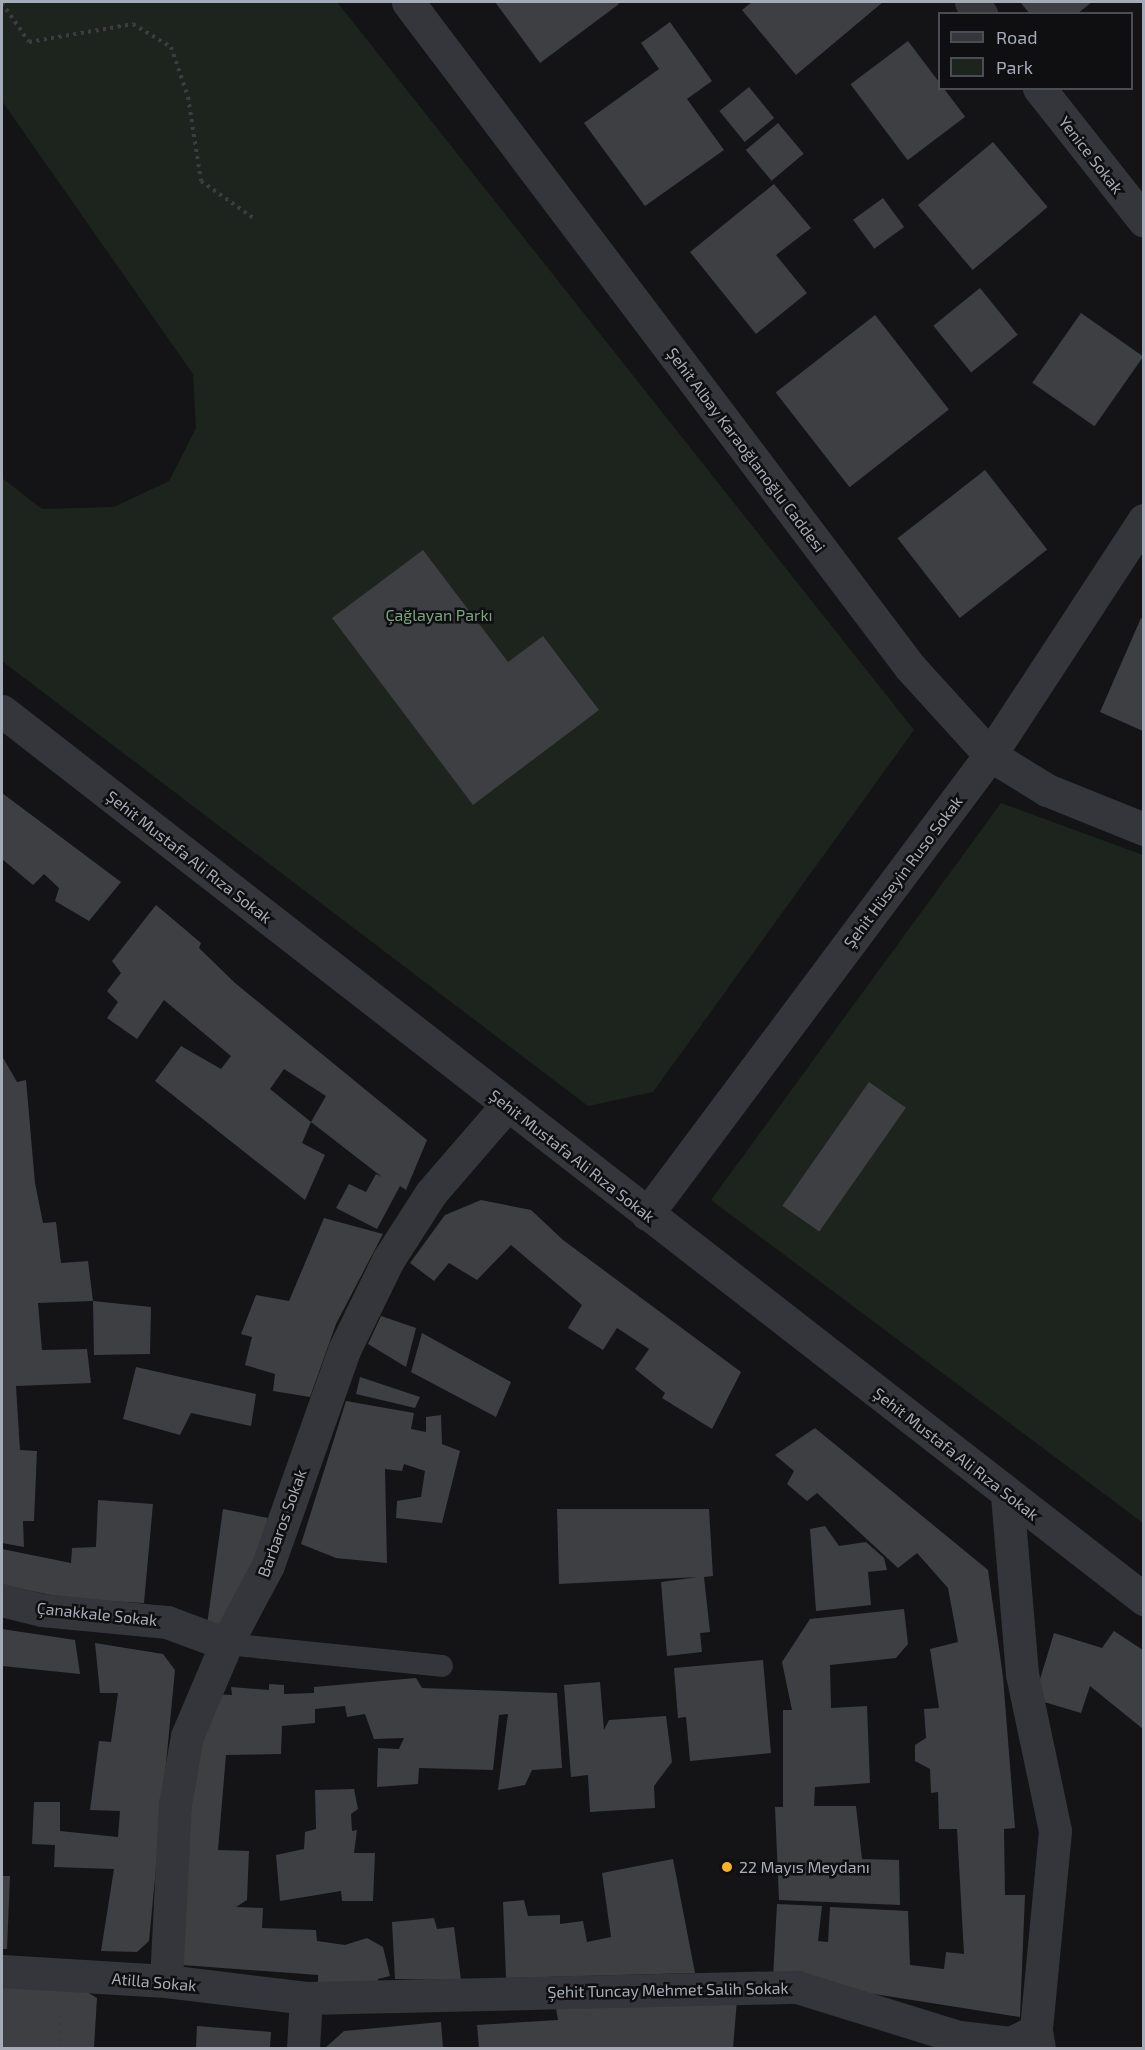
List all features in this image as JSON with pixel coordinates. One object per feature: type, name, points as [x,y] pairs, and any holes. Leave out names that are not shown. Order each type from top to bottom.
[{"type":"street","name":"Şehit Albay Karaoğlanoğlu Caddesi","points":[[408,2],[910,667],[990,755],[1047,790],[1143,829]]},
{"type":"street","name":"Yenice Sokak","points":[[1041,90],[1143,221]]},
{"type":"street","name":"Şehit Hüseyin Ruso Sokak","points":[[648,1214],[990,755],[1143,520]]},
{"type":"street","name":"Şehit Mustafa Ali Rıza Sokak","points":[[2,711],[1143,1599]]},
{"type":"street","name":"Barbaros Sokak","points":[[166,1981],[175,1804],[187,1736],[226,1644],[268,1565],[344,1350],[388,1260],[431,1193],[507,1105]]},
{"type":"street","points":[[1007,1495],[1022,1674],[1055,1832],[1038,2039]]},
{"type":"street","name":"Çanakkale Sokak","points":[[2,1600],[42,1610],[167,1622],[226,1644]]},
{"type":"street","name":"Atilla Sokak","points":[[2,1971],[166,1981],[306,1998]]},
{"type":"street","name":"Şehit Tuncay Mehmet Salih Sokak","points":[[306,1998],[797,1987],[959,2037],[1011,2043],[1038,2039]]},
{"type":"street","points":[[303,2049],[306,1998]]},
{"type":"lane","points":[[226,1644],[442,1666]]},
{"type":"path","points":[[2,3],[29,42],[133,24],[171,46],[188,97],[201,181],[256,220]]},
{"type":"green space","name":"Çağlayan Parkı","points":[[2,2],[337,2],[914,730],[653,1092],[588,1106],[2,661],[2,478],[42,509],[114,507],[169,481],[196,428],[193,374],[2,101]]},
{"type":"green space","points":[[1001,803],[1143,855],[1143,1523],[711,1200]]},
{"type":"building","points":[[495,2],[618,2],[619,4],[540,63]]},
{"type":"building","points":[[752,2],[883,2],[796,75],[742,10]]},
{"type":"building","points":[[1020,2],[1092,2],[1080,12],[1028,12]]},
{"type":"building","points":[[670,22],[712,81],[687,99],[724,150],[645,206],[584,123],[659,69],[641,43]]},
{"type":"building","points":[[908,41],[938,81],[938,90],[945,90],[965,117],[908,160],[850,84]]},
{"type":"building","points":[[749,87],[774,118],[745,142],[719,111]]},
{"type":"building","points":[[778,123],[804,154],[772,181],[746,150]]},
{"type":"building","points":[[993,142],[1048,207],[973,270],[918,205]]},
{"type":"building","points":[[774,184],[811,228],[776,255],[807,293],[756,334],[690,252]]},
{"type":"building","points":[[883,198],[904,227],[874,249],[853,220]]},
{"type":"building","points":[[980,288],[1018,335],[971,372],[933,326]]},
{"type":"building","points":[[1081,313],[1143,357],[1095,426],[1032,383]]},
{"type":"building","points":[[875,315],[949,410],[850,487],[776,393]]},
{"type":"building","points":[[985,470],[1047,550],[960,618],[898,538]]},
{"type":"building","points":[[423,550],[508,662],[543,636],[599,710],[473,805],[332,618]]},
{"type":"building","points":[[1141,618],[1143,619],[1143,731],[1100,712]]},
{"type":"building","points":[[2,793],[121,882],[89,921],[55,901],[59,888],[44,874],[33,885],[2,859]]},
{"type":"building","points":[[156,905],[201,943],[199,948],[235,983],[427,1140],[406,1190],[400,1186],[377,1229],[336,1208],[349,1184],[366,1192],[376,1174],[382,1177],[311,1122],[302,1143],[325,1155],[305,1200],[155,1081],[181,1046],[221,1069],[231,1056],[164,1000],[137,1039],[107,1018],[118,1002],[107,991],[121,973],[112,961]],"holes":[[[284,1069],[326,1096],[311,1122],[270,1089]]]},
{"type":"building","points":[[2,1056],[17,1082],[26,1080],[35,1183],[43,1223],[56,1222],[61,1263],[88,1261],[93,1301],[38,1303],[42,1350],[87,1349],[91,1383],[16,1386],[20,1450],[37,1451],[34,1521],[23,1521],[24,1547],[2,1543]]},
{"type":"building","points":[[869,1082],[906,1108],[819,1232],[782,1206]]},
{"type":"building","points":[[481,1200],[531,1210],[563,1240],[741,1372],[712,1429],[662,1398],[665,1393],[635,1369],[649,1349],[617,1328],[603,1350],[568,1328],[582,1305],[511,1245],[477,1280],[449,1263],[434,1281],[410,1263],[445,1215]]},
{"type":"building","points":[[324,1218],[383,1234],[336,1324],[310,1397],[273,1391],[275,1374],[245,1365],[252,1337],[241,1334],[256,1295],[289,1301]]},
{"type":"building","points":[[93,1301],[151,1307],[150,1354],[94,1355]]},
{"type":"building","points":[[381,1316],[416,1328],[406,1367],[368,1344]]},
{"type":"building","points":[[422,1333],[511,1382],[496,1417],[411,1372]]},
{"type":"building","points":[[136,1367],[256,1394],[251,1426],[191,1413],[180,1435],[123,1419]]},
{"type":"building","points":[[360,1377],[420,1397],[415,1408],[356,1394]]},
{"type":"building","points":[[346,1401],[414,1413],[411,1429],[426,1432],[426,1417],[441,1415],[442,1444],[460,1451],[442,1523],[396,1518],[397,1501],[421,1497],[425,1471],[404,1464],[402,1471],[385,1469],[387,1563],[336,1558],[301,1544]]},
{"type":"building","points":[[815,1428],[988,1570],[1003,1677],[1015,1828],[1004,1829],[1005,1895],[1025,1895],[1020,2017],[773,1978],[777,1904],[822,1906],[818,1941],[828,1942],[830,1907],[908,1911],[910,1965],[944,1969],[946,1952],[964,1954],[957,1829],[939,1829],[938,1792],[931,1793],[930,1769],[915,1761],[915,1745],[926,1738],[924,1709],[939,1708],[930,1649],[958,1642],[948,1588],[917,1553],[898,1568],[817,1493],[807,1501],[787,1484],[794,1471],[775,1455]]},
{"type":"building","points":[[98,1500],[153,1504],[144,1603],[71,1599],[2,1585],[2,1549],[71,1563],[72,1548],[96,1547]]},
{"type":"building","points":[[223,1509],[268,1518],[238,1627],[207,1625]]},
{"type":"building","points":[[557,1509],[709,1509],[713,1576],[704,1577],[710,1632],[700,1633],[702,1652],[667,1656],[661,1582],[698,1577],[559,1584]]},
{"type":"building","points":[[825,1526],[839,1546],[866,1542],[884,1558],[887,1570],[868,1572],[871,1605],[816,1611],[810,1529]]},
{"type":"building","points":[[904,1609],[908,1644],[896,1658],[830,1665],[831,1708],[867,1706],[870,1783],[815,1787],[814,1806],[856,1806],[862,1859],[899,1860],[900,1905],[779,1900],[775,1807],[783,1807],[783,1710],[792,1710],[782,1662],[810,1619]]},
{"type":"building","points":[[2,1629],[75,1640],[80,1674],[2,1666]]},
{"type":"building","points":[[1114,1631],[1143,1650],[1143,1729],[1090,1686],[1081,1713],[1034,1699],[1054,1633],[1102,1648]]},
{"type":"building","points":[[95,1643],[163,1654],[175,1670],[149,1941],[137,1952],[101,1951],[114,1869],[54,1867],[55,1845],[32,1844],[34,1802],[60,1802],[60,1831],[118,1837],[120,1811],[90,1810],[99,1741],[111,1742],[118,1693],[100,1693]]},
{"type":"building","points":[[763,1660],[771,1753],[690,1761],[686,1717],[678,1718],[674,1668]]},
{"type":"building","points":[[416,1678],[422,1688],[557,1693],[562,1768],[532,1770],[525,1785],[498,1790],[508,1714],[499,1715],[493,1770],[419,1768],[418,1784],[377,1787],[378,1748],[399,1749],[404,1738],[374,1739],[365,1714],[347,1717],[345,1706],[315,1709],[315,1723],[282,1726],[281,1754],[226,1755],[218,1850],[249,1851],[247,1900],[236,1907],[263,1908],[262,1928],[316,1930],[317,1941],[345,1945],[367,1938],[383,1947],[390,1976],[378,1979],[379,1987],[318,1983],[318,1975],[182,1965],[182,1792],[194,1793],[209,1694],[232,1695],[231,1687],[269,1690],[269,1684],[284,1685],[284,1694],[314,1693],[314,1687]]},
{"type":"building","points":[[600,1682],[604,1730],[609,1720],[666,1716],[672,1762],[654,1786],[655,1808],[590,1812],[588,1775],[571,1777],[564,1685]]},
{"type":"building","points":[[354,1789],[358,1809],[351,1814],[352,1831],[357,1830],[354,1853],[375,1853],[373,1901],[342,1901],[341,1891],[280,1901],[276,1855],[304,1849],[305,1832],[316,1829],[315,1790]]},
{"type":"building","points":[[673,1859],[695,1973],[506,1978],[503,1902],[524,1900],[528,1916],[560,1915],[560,1924],[583,1921],[587,1942],[611,1937],[602,1873]]},
{"type":"building","points":[[2,1876],[10,1876],[7,1949],[2,1949]]},
{"type":"building","points":[[434,1918],[437,1929],[454,1927],[461,1980],[395,1979],[392,1922]]},
{"type":"building","points":[[2,1985],[82,1989],[97,1998],[94,2048],[2,2048]]},
{"type":"building","points":[[737,2000],[733,2048],[479,2048],[477,2025],[558,2020],[556,2008]]},
{"type":"building","points":[[441,2022],[443,2048],[325,2048],[344,2031]]},
{"type":"building","points":[[197,2026],[271,2032],[270,2048],[196,2048]]},
{"type":"place","name":"22 Mayıs Meydanı","points":[[727,1867]]}]
